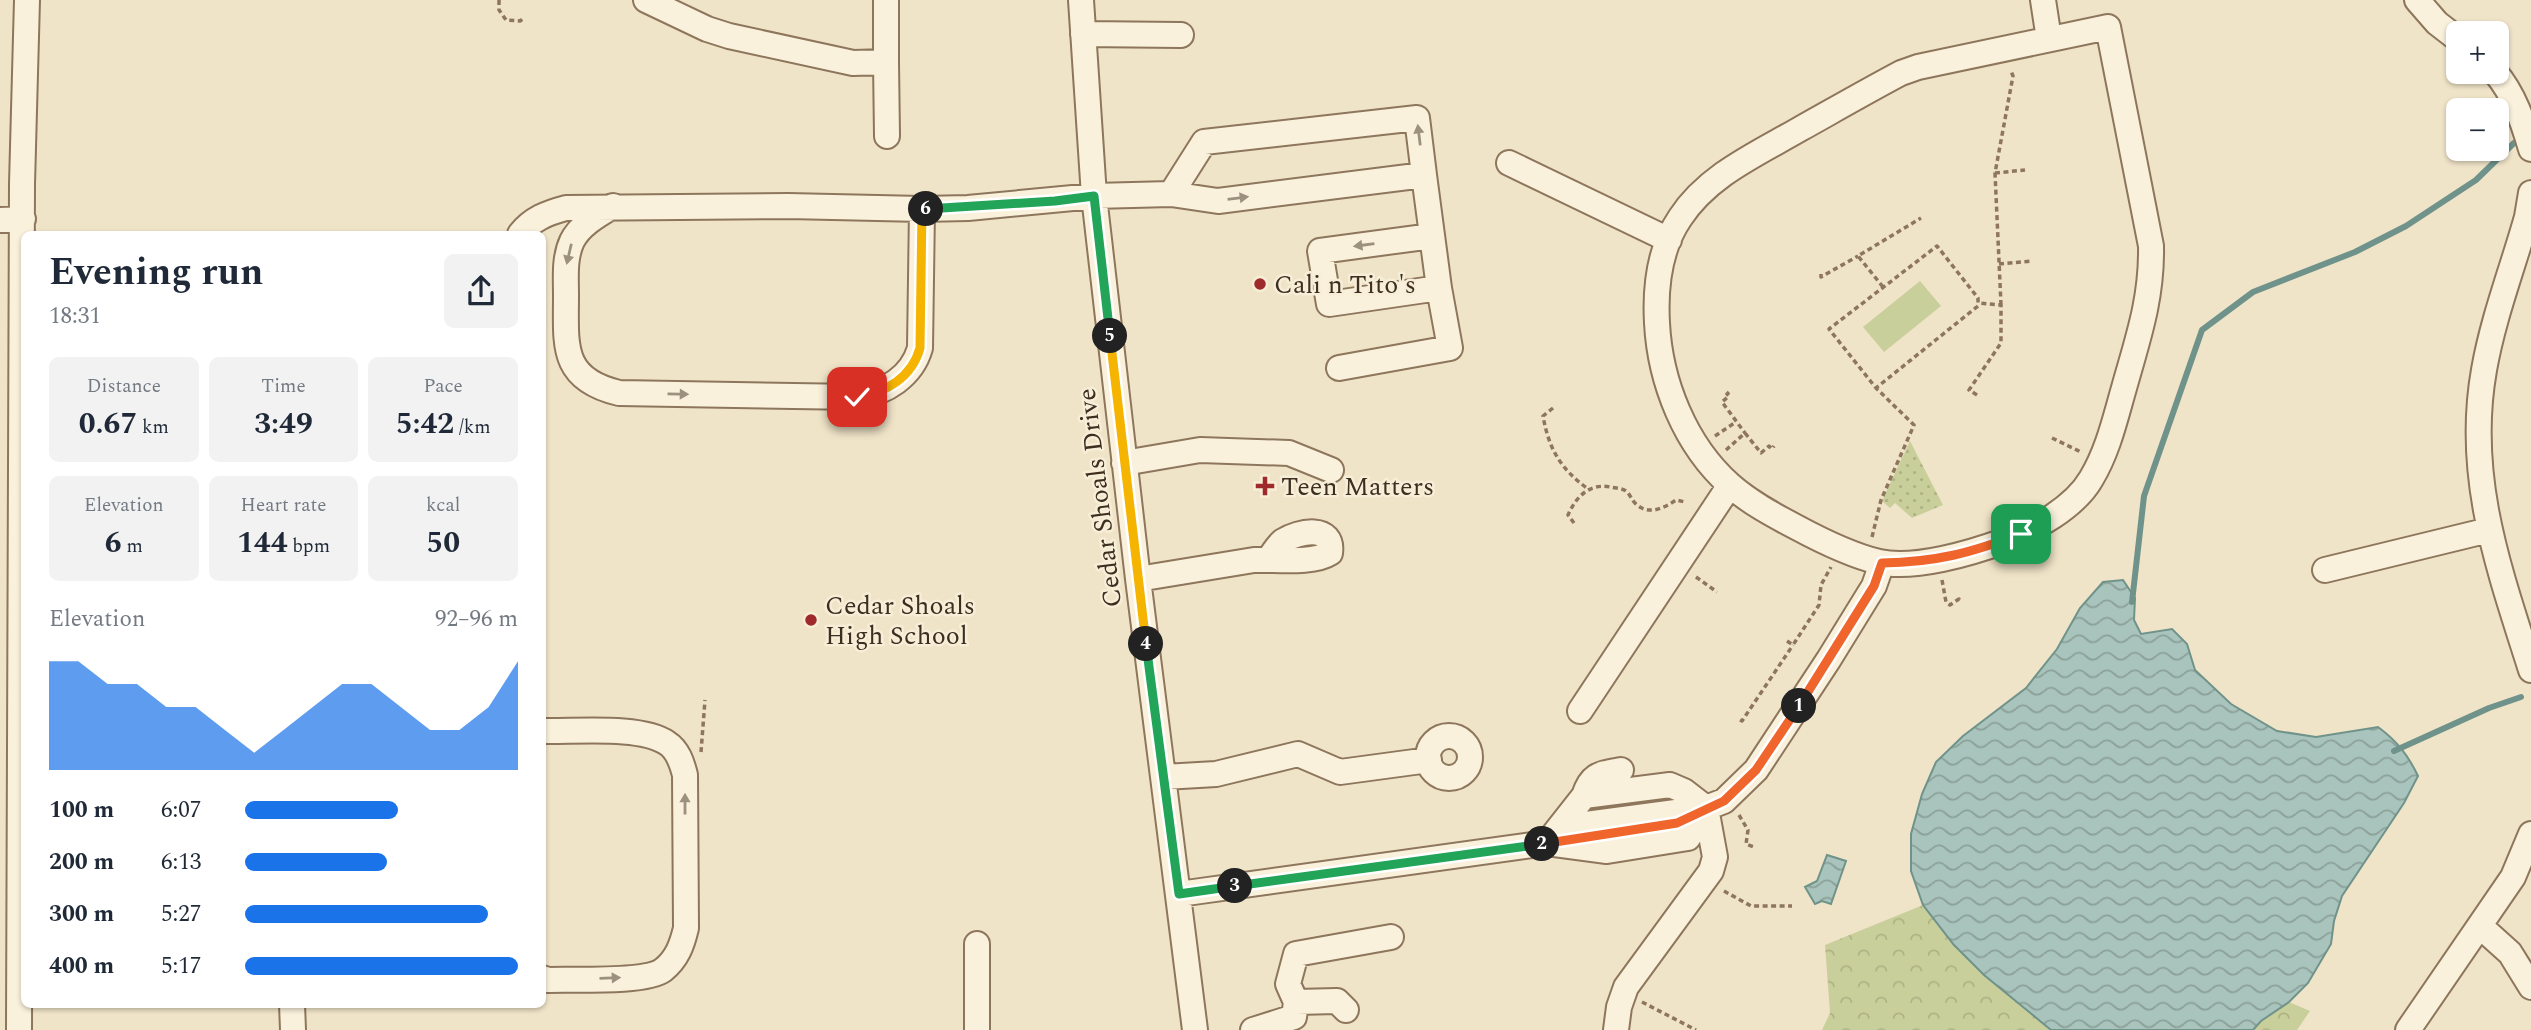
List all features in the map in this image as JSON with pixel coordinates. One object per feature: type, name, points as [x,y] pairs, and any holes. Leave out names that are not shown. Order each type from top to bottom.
[{"type":"street","points":[[19,1030],[11,219],[27,0]]},
{"type":"street","points":[[646,0],[707,29],[729,36],[853,62],[886,62]]},
{"type":"street","points":[[886,0],[887,136]]},
{"type":"street","name":"Cedar Shoals Drive","points":[[1081,0],[1094,196],[1138,579],[1195,1030]]},
{"type":"street","points":[[2043,0],[2049,39]]},
{"type":"street","points":[[2417,0],[2446,30]]},
{"type":"street","points":[[2108,27],[2151,246],[2147,306],[2106,448],[2090,482],[2061,511],[2021,534],[1973,552],[1922,562],[1829,544],[1769,513],[1730,485],[1692,441],[1667,382],[1658,335],[1656,302],[1660,265],[1669,240],[1679,219],[1697,197],[1723,173],[1901,73],[2049,39],[2108,27]]},
{"type":"street","points":[[1083,34],[1181,35]]},
{"type":"street","points":[[2503,84],[2512,96],[2531,149]]},
{"type":"street","points":[[1171,194],[1204,142],[1417,118],[1438,288],[1450,348],[1339,368]]},
{"type":"street","points":[[1509,163],[1669,240]]},
{"type":"street","points":[[523,231],[544,214],[566,208],[614,205],[922,209],[968,208],[1094,196],[1171,194],[1218,201],[1424,175]]},
{"type":"street","points":[[2531,193],[2484,369],[2478,457],[2489,530],[2531,670]]},
{"type":"street","points":[[614,205],[583,227],[573,241],[567,260],[567,351],[574,366],[586,379],[602,389],[619,393],[857,397],[873,395],[889,387],[916,362],[920,348],[922,209]]},
{"type":"street","points":[[1432,236],[1320,251],[1329,304],[1438,288]]},
{"type":"street","points":[[1124,463],[1200,450],[1289,453],[1331,470]]},
{"type":"street","points":[[1580,711],[1730,485]]},
{"type":"street","points":[[2325,570],[2489,530]]},
{"type":"street","points":[[1179,894],[1547,843],[1586,824],[1706,808],[1724,801],[1756,770],[1868,597],[1874,586],[1877,552]]},
{"type":"street","points":[[1138,579],[1269,559]]},
{"type":"street","points":[[546,731],[642,732],[669,744],[680,758],[685,775],[686,928],[682,946],[661,972],[643,977],[546,979]]},
{"type":"street","points":[[1164,777],[1216,774],[1298,754],[1340,772],[1429,761]]},
{"type":"street","points":[[1547,843],[1584,796],[1588,782],[1600,773],[1620,770]]},
{"type":"street","points":[[1584,796],[1670,785],[1684,791],[1706,808],[1714,857],[1711,871],[1626,987],[1619,1007],[1616,1030]]},
{"type":"street","points":[[2408,1030],[2513,877],[2531,834]]},
{"type":"street","points":[[2480,926],[2510,953],[2531,987]]},
{"type":"street","points":[[1300,1016],[1289,984],[1296,954],[1391,937]]},
{"type":"street","points":[[976,944],[977,1030]]},
{"type":"street","points":[[1253,1030],[1300,1016],[1337,1001],[1347,1022]]},
{"type":"street","points":[[292,1008],[292,1030]]},
{"type":"path","points":[[499,0],[499,10],[506,20],[520,21],[524,18]]},
{"type":"path","points":[[1977,395],[1969,390],[2001,343],[1995,173],[2012,76],[2007,48]]},
{"type":"path","points":[[1995,173],[2025,170]]},
{"type":"path","points":[[1821,274],[1821,277],[1921,218]]},
{"type":"path","points":[[1876,388],[1978,306],[1978,298],[1937,246],[1829,329],[1876,388],[1914,425],[1881,500],[1877,552]]},
{"type":"path","points":[[1858,256],[1883,287]]},
{"type":"path","points":[[2000,264],[2032,261]]},
{"type":"path","points":[[1978,303],[2001,305]]},
{"type":"path","points":[[1729,392],[1729,396],[1722,402],[1761,453],[1769,446],[1772,449],[1774,446]]},
{"type":"path","points":[[1553,408],[1543,416],[1550,446],[1576,480],[1588,489]]},
{"type":"path","points":[[1731,445],[1745,433]]},
{"type":"path","points":[[2052,438],[2075,449]]},
{"type":"path","points":[[1574,523],[1569,515],[1572,507],[1588,489],[1605,486],[1626,491],[1636,504],[1646,509],[1663,509],[1676,500],[1685,502]]},
{"type":"path","points":[[1937,559],[1947,602],[1950,605],[1959,599],[1960,602]]},
{"type":"path","points":[[1740,720],[1742,721],[1819,605],[1821,585],[1830,570]]},
{"type":"path","points":[[1702,581],[1717,592]]},
{"type":"path","points":[[1787,641],[1793,645]]},
{"type":"path","points":[[701,754],[705,700]]},
{"type":"path","points":[[1745,823],[1748,830],[1746,844],[1754,848]]},
{"type":"path","points":[[1732,897],[1751,906],[1792,906]]},
{"type":"path","points":[[1656,1008],[1696,1030]]},
{"type":"green space","points":[[1920,281],[1941,306],[1884,352],[1863,327]]},
{"type":"green space","points":[[1910,441],[1943,505],[1912,518],[1895,503],[1890,508],[1882,501]]},
{"type":"green space","points":[[1923,905],[1954,945],[1984,975],[2051,1030],[1822,1030],[1830,1013],[1825,945]]},
{"type":"green space","points":[[2289,1002],[2310,1011],[2297,1030],[2253,1030],[2261,1022]]},
{"type":"water","points":[[2123,580],[2135,598],[2134,620],[2141,634],[2172,629],[2187,644],[2195,670],[2231,704],[2277,731],[2316,737],[2378,727],[2401,749],[2418,776],[2404,803],[2342,896],[2334,921],[2331,944],[2308,983],[2289,1002],[2261,1021],[2253,1030],[2051,1030],[1984,975],[1954,945],[1923,905],[1911,871],[1911,834],[1922,794],[1936,762],[1963,736],[2026,688],[2057,649],[2080,608],[2103,582]]},
{"type":"water","points":[[1827,855],[1846,861],[1831,904],[1822,901],[1815,904],[1805,887],[1817,881]]},
{"type":"waterway","points":[[2132,602],[2144,496],[2202,330],[2253,292],[2355,252],[2406,226],[2476,180],[2514,143]]},
{"type":"waterway","points":[[2394,751],[2489,708],[2521,697]]},
{"type":"place","name":"Cali n Tito's","points":[[1260,284]]},
{"type":"place","name":"Teen Matters","points":[[1265,486]]},
{"type":"place","name":"Cedar Shoals High School","points":[[811,620]]},
{"type":"route","points":[[857,397],[873,395],[889,387],[916,362],[920,348],[922,209],[968,208],[1094,196],[1138,579],[1179,894],[1636,831],[1677,823],[1724,801],[1756,770],[1874,586],[1882,563],[1922,562],[1973,552],[2021,534]]}]
